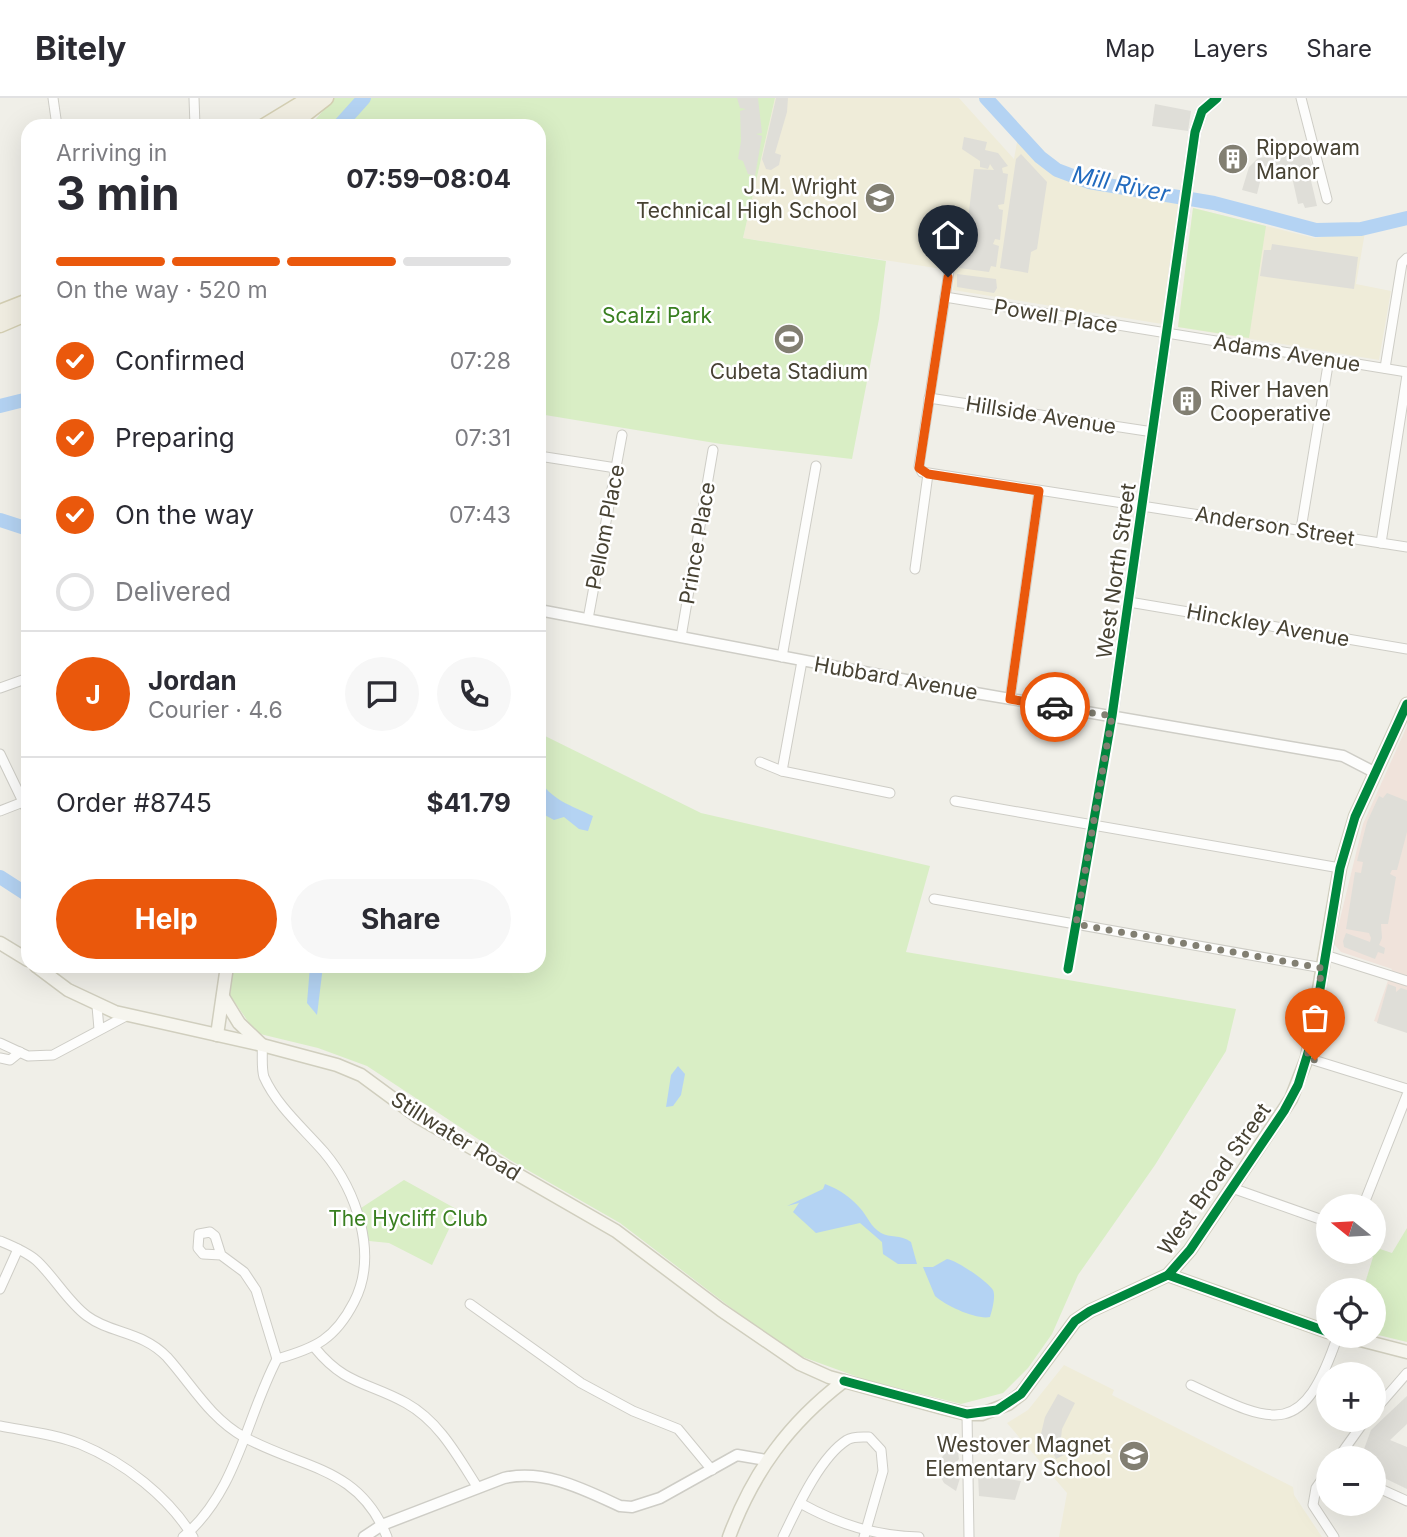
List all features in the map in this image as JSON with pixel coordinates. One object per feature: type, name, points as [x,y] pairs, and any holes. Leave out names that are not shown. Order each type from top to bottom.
[{"type":"main road","points":[[280,119],[326,98]]},
{"type":"main road","points":[[0,312],[21,304]]},
{"type":"main road","points":[[0,326],[21,316]]},
{"type":"main road","name":"West Broad Street","points":[[1168,1275],[1190,1250],[1292,1098],[1307,1058],[1340,868],[1355,817],[1407,704]]},
{"type":"main road","name":"Stillwater Road","points":[[0,943],[21,955]]},
{"type":"main road","name":"Stillwater Road","points":[[46,973],[68,990],[97,1006],[262,1045],[337,1065],[361,1075],[418,1117],[616,1231],[779,1351],[818,1372],[844,1381],[967,1414]]},
{"type":"main road","points":[[217,1035],[226,973]]},
{"type":"main road","points":[[223,996],[239,1023],[262,1045]]},
{"type":"main road","points":[[967,1414],[982,1414],[1011,1403],[1043,1366],[1075,1321],[1090,1311],[1168,1275],[1316,1328]]},
{"type":"main road","points":[[1386,1347],[1407,1352]]},
{"type":"main road","points":[[729,1537],[766,1460],[800,1417],[844,1381]]},
{"type":"street","points":[[53,98],[56,119]]},
{"type":"street","points":[[194,98],[195,119]]},
{"type":"street","name":"West North Street","points":[[1068,969],[1112,716],[1198,118],[1205,107],[1217,98]]},
{"type":"street","points":[[1301,98],[1326,199]]},
{"type":"street","points":[[1385,368],[1405,258]]},
{"type":"street","points":[[915,569],[928,474],[919,466],[949,271]]},
{"type":"street","name":"Powell Place","points":[[945,297],[1168,334]]},
{"type":"street","name":"Adams Avenue","points":[[1168,334],[1407,373]]},
{"type":"street","points":[[1301,529],[1329,359]]},
{"type":"street","points":[[1381,543],[1407,373]]},
{"type":"street","name":"Hillside Avenue","points":[[929,398],[1153,432]]},
{"type":"street","name":"Pellom Place","points":[[587,619],[622,435]]},
{"type":"street","name":"Prince Place","points":[[681,637],[713,450]]},
{"type":"street","points":[[546,457],[617,468]]},
{"type":"street","points":[[782,657],[816,466]]},
{"type":"street","name":"Anderson Street","points":[[928,474],[1407,547]]},
{"type":"street","points":[[1010,699],[1039,491]]},
{"type":"street","name":"Hinckley Avenue","points":[[1129,602],[1407,649]]},
{"type":"street","name":"Hubbard Avenue","points":[[546,611],[1010,699],[1343,756],[1374,772]]},
{"type":"street","points":[[782,771],[802,661]]},
{"type":"street","points":[[0,688],[21,680]]},
{"type":"street","points":[[0,754],[21,798]]},
{"type":"street","points":[[760,762],[782,771],[890,793]]},
{"type":"street","points":[[956,801],[1340,868]]},
{"type":"street","points":[[0,811],[21,803]]},
{"type":"street","points":[[934,899],[1324,962],[1407,981]]},
{"type":"street","points":[[97,1006],[99,1029]]},
{"type":"street","points":[[0,1043],[40,1057],[52,1055],[74,1046],[99,1029],[128,1015]]},
{"type":"street","points":[[262,1045],[263,1075],[287,1112],[326,1154],[345,1184],[360,1220],[366,1257],[359,1292],[344,1322],[315,1348],[277,1359]]},
{"type":"street","points":[[0,1058],[10,1060],[20,1052]]},
{"type":"street","points":[[1307,1058],[1407,1092],[1368,1194]]},
{"type":"street","points":[[1232,1188],[1316,1218]]},
{"type":"street","points":[[0,1241],[35,1259],[88,1317],[142,1338],[165,1356],[197,1397],[244,1437],[349,1482],[382,1525],[387,1537]]},
{"type":"street","points":[[0,1289],[18,1249]]},
{"type":"street","points":[[0,1426],[80,1444],[116,1463],[166,1501],[189,1535],[226,1486],[259,1393],[277,1359],[256,1290],[244,1272],[221,1255]]},
{"type":"street","points":[[470,1304],[581,1384],[633,1411],[678,1429],[712,1470]]},
{"type":"street","points":[[315,1348],[341,1376],[405,1402],[421,1413],[446,1437],[478,1488]]},
{"type":"street","points":[[1191,1385],[1249,1413],[1271,1417],[1290,1412],[1303,1404],[1314,1390],[1333,1348]]},
{"type":"street","points":[[1386,1397],[1407,1373]]},
{"type":"street","points":[[967,1414],[969,1537]]},
{"type":"street","points":[[783,1537],[800,1503],[832,1453],[849,1438],[869,1437],[881,1450],[883,1471],[865,1534]]},
{"type":"street","points":[[364,1537],[382,1525],[513,1476],[542,1475],[620,1506],[632,1507],[660,1498],[742,1454],[766,1460]]},
{"type":"street","points":[[1316,1488],[1313,1505],[1316,1510]]},
{"type":"street","points":[[1386,1491],[1407,1500]]},
{"type":"street","points":[[800,1503],[836,1523],[865,1534],[919,1537]]},
{"type":"street","points":[[1320,1516],[1334,1537]]},
{"type":"shaded area","points":[[737,98],[758,98],[762,133],[756,134],[762,136],[755,176],[748,174],[743,161],[738,159],[741,141],[740,111],[746,109],[740,108]]},
{"type":"shaded area","name":"J.M. Wright Technical High School","points":[[775,98],[959,98],[1014,159],[1017,142],[1056,176],[1078,185],[1179,201],[1162,324],[953,290],[955,271],[743,238]]},
{"type":"shaded area","points":[[776,98],[788,98],[787,112],[775,153],[781,155],[779,165],[771,170],[766,169],[762,159]]},
{"type":"shaded area","points":[[1155,104],[1191,111],[1188,131],[1152,126]]},
{"type":"shaded area","points":[[964,137],[987,142],[985,150],[998,153],[1008,166],[1002,168],[1003,173],[1008,174],[1004,204],[998,205],[999,209],[1003,210],[1000,240],[995,239],[993,244],[999,246],[996,267],[991,266],[989,272],[959,268],[961,254],[964,254],[974,169],[994,170],[990,164],[988,169],[980,167],[980,161],[962,149]]},
{"type":"shaded area","points":[[1307,152],[1313,167],[1308,168],[1317,206],[1305,208],[1303,203],[1298,204],[1292,177],[1284,178],[1283,171],[1264,166],[1257,194],[1242,190],[1249,167],[1258,158]]},
{"type":"shaded area","points":[[1021,154],[1047,182],[1037,249],[1031,252],[1028,273],[1000,268],[1016,159]]},
{"type":"shaded area","points":[[1193,208],[1314,238],[1365,232],[1356,284],[1391,291],[1379,360],[1178,327]]},
{"type":"shaded area","points":[[1272,244],[1358,257],[1354,289],[1260,276],[1264,250],[1271,250]]},
{"type":"shaded area","points":[[957,274],[996,279],[997,288],[994,293],[957,287]]},
{"type":"shaded area","points":[[1407,726],[1407,1032],[1374,1021],[1392,969],[1341,952],[1334,944],[1363,824]]},
{"type":"shaded area","points":[[1387,793],[1407,801],[1407,832],[1397,870],[1392,870],[1390,874],[1396,877],[1388,924],[1381,924],[1382,938],[1379,945],[1385,948],[1384,954],[1378,952],[1375,959],[1344,947],[1343,941],[1346,933],[1370,942],[1369,933],[1346,929],[1355,872],[1361,873],[1363,862],[1357,861],[1367,822],[1379,796],[1383,798]]},
{"type":"shaded area","points":[[1388,984],[1396,987],[1396,992],[1401,988],[1407,990],[1407,1033],[1377,1023]]},
{"type":"shaded area","name":"Westover Magnet Elementary School","points":[[1064,1365],[1114,1390],[1112,1395],[1293,1487],[1294,1495],[1322,1537],[1059,1537],[1067,1493],[1007,1423],[1028,1410]]},
{"type":"shaded area","points":[[1058,1394],[1075,1403],[1062,1429],[1061,1438],[1068,1453],[1056,1459],[1048,1442],[1042,1441],[1041,1434],[1045,1417]]},
{"type":"shaded area","points":[[1407,1396],[1407,1424],[1390,1440],[1407,1447],[1407,1489],[1386,1479],[1386,1446],[1365,1446],[1370,1432],[1386,1432],[1386,1416]]},
{"type":"shaded area","points":[[957,1446],[959,1459],[952,1467],[953,1474],[960,1478],[956,1491],[944,1483],[936,1468],[943,1468],[938,1462],[947,1451]]},
{"type":"shaded area","points":[[978,1475],[1021,1481],[1015,1500],[979,1496]]},
{"type":"green space","name":"Scalzi Park","points":[[334,98],[775,98],[743,238],[886,261],[879,319],[852,459],[721,444],[546,415],[546,119],[316,119]]},
{"type":"green space","points":[[1193,208],[1266,226],[1249,338],[1178,327]]},
{"type":"green space","points":[[546,736],[701,813],[930,866],[906,952],[1236,1009],[1226,1051],[1155,1165],[1078,1275],[1052,1334],[1028,1368],[1003,1393],[961,1404],[866,1380],[789,1352],[620,1223],[510,1160],[367,1066],[318,1048],[256,1033],[229,994],[232,973],[546,973]]},
{"type":"green space","name":"The Hycliff Club","points":[[404,1180],[458,1210],[432,1265],[389,1243],[369,1241],[361,1208]]},
{"type":"green space","points":[[1407,1228],[1407,1342],[1386,1337],[1386,1278],[1367,1278],[1371,1264],[1386,1264],[1386,1251],[1392,1253]]},
{"type":"water","points":[[546,788],[555,797],[593,816],[588,831],[579,829],[564,817],[554,820],[546,816]]},
{"type":"water","points":[[309,973],[322,973],[317,1015],[307,1003]]},
{"type":"water","points":[[678,1066],[685,1074],[681,1095],[673,1106],[666,1107],[671,1075]]},
{"type":"water","points":[[825,1184],[852,1200],[881,1233],[911,1242],[917,1264],[898,1264],[883,1254],[882,1242],[860,1223],[816,1233],[793,1212],[799,1203],[787,1206],[823,1189]]},
{"type":"water","points":[[947,1259],[972,1272],[993,1290],[990,1317],[962,1311],[935,1296],[923,1267],[933,1267]]},
{"type":"waterway","name":"Mill River","points":[[345,119],[364,98]]},
{"type":"waterway","name":"Mill River","points":[[986,98],[1040,157],[1057,170],[1089,182],[1214,203],[1316,230],[1361,229],[1407,218]]},
{"type":"waterway","name":"Mill River","points":[[0,406],[21,401]]},
{"type":"waterway","name":"Mill River","points":[[0,520],[21,527]]},
{"type":"waterway","name":"Mill River","points":[[0,877],[21,890]]},
{"type":"cycle path","points":[[1068,969],[1112,716],[1195,132],[1202,111],[1217,98]]},
{"type":"cycle path","points":[[844,1381],[967,1414],[997,1410],[1021,1394],[1075,1321],[1090,1311],[1168,1275],[1190,1250],[1284,1111],[1298,1085],[1311,1043],[1340,868],[1355,817],[1407,704]]},
{"type":"cycle path","points":[[1168,1275],[1316,1328]]},
{"type":"way so far","points":[[1055,707],[1112,716],[1076,924],[1322,968],[1307,1058],[1315,1060]]},
{"type":"place","name":"Rippowam Manor","points":[[1233,159]]},
{"type":"place","name":"J.M. Wright Technical High School","points":[[880,198]]},
{"type":"place","name":"Cubeta Stadium","points":[[789,339]]},
{"type":"place","name":"River Haven Cooperative","points":[[1187,401]]},
{"type":"place","name":"Westover Magnet Elementary School","points":[[1134,1456]]},
{"type":"route","points":[[948,277],[919,468],[928,474],[1039,491],[1010,699],[1055,707]]}]
